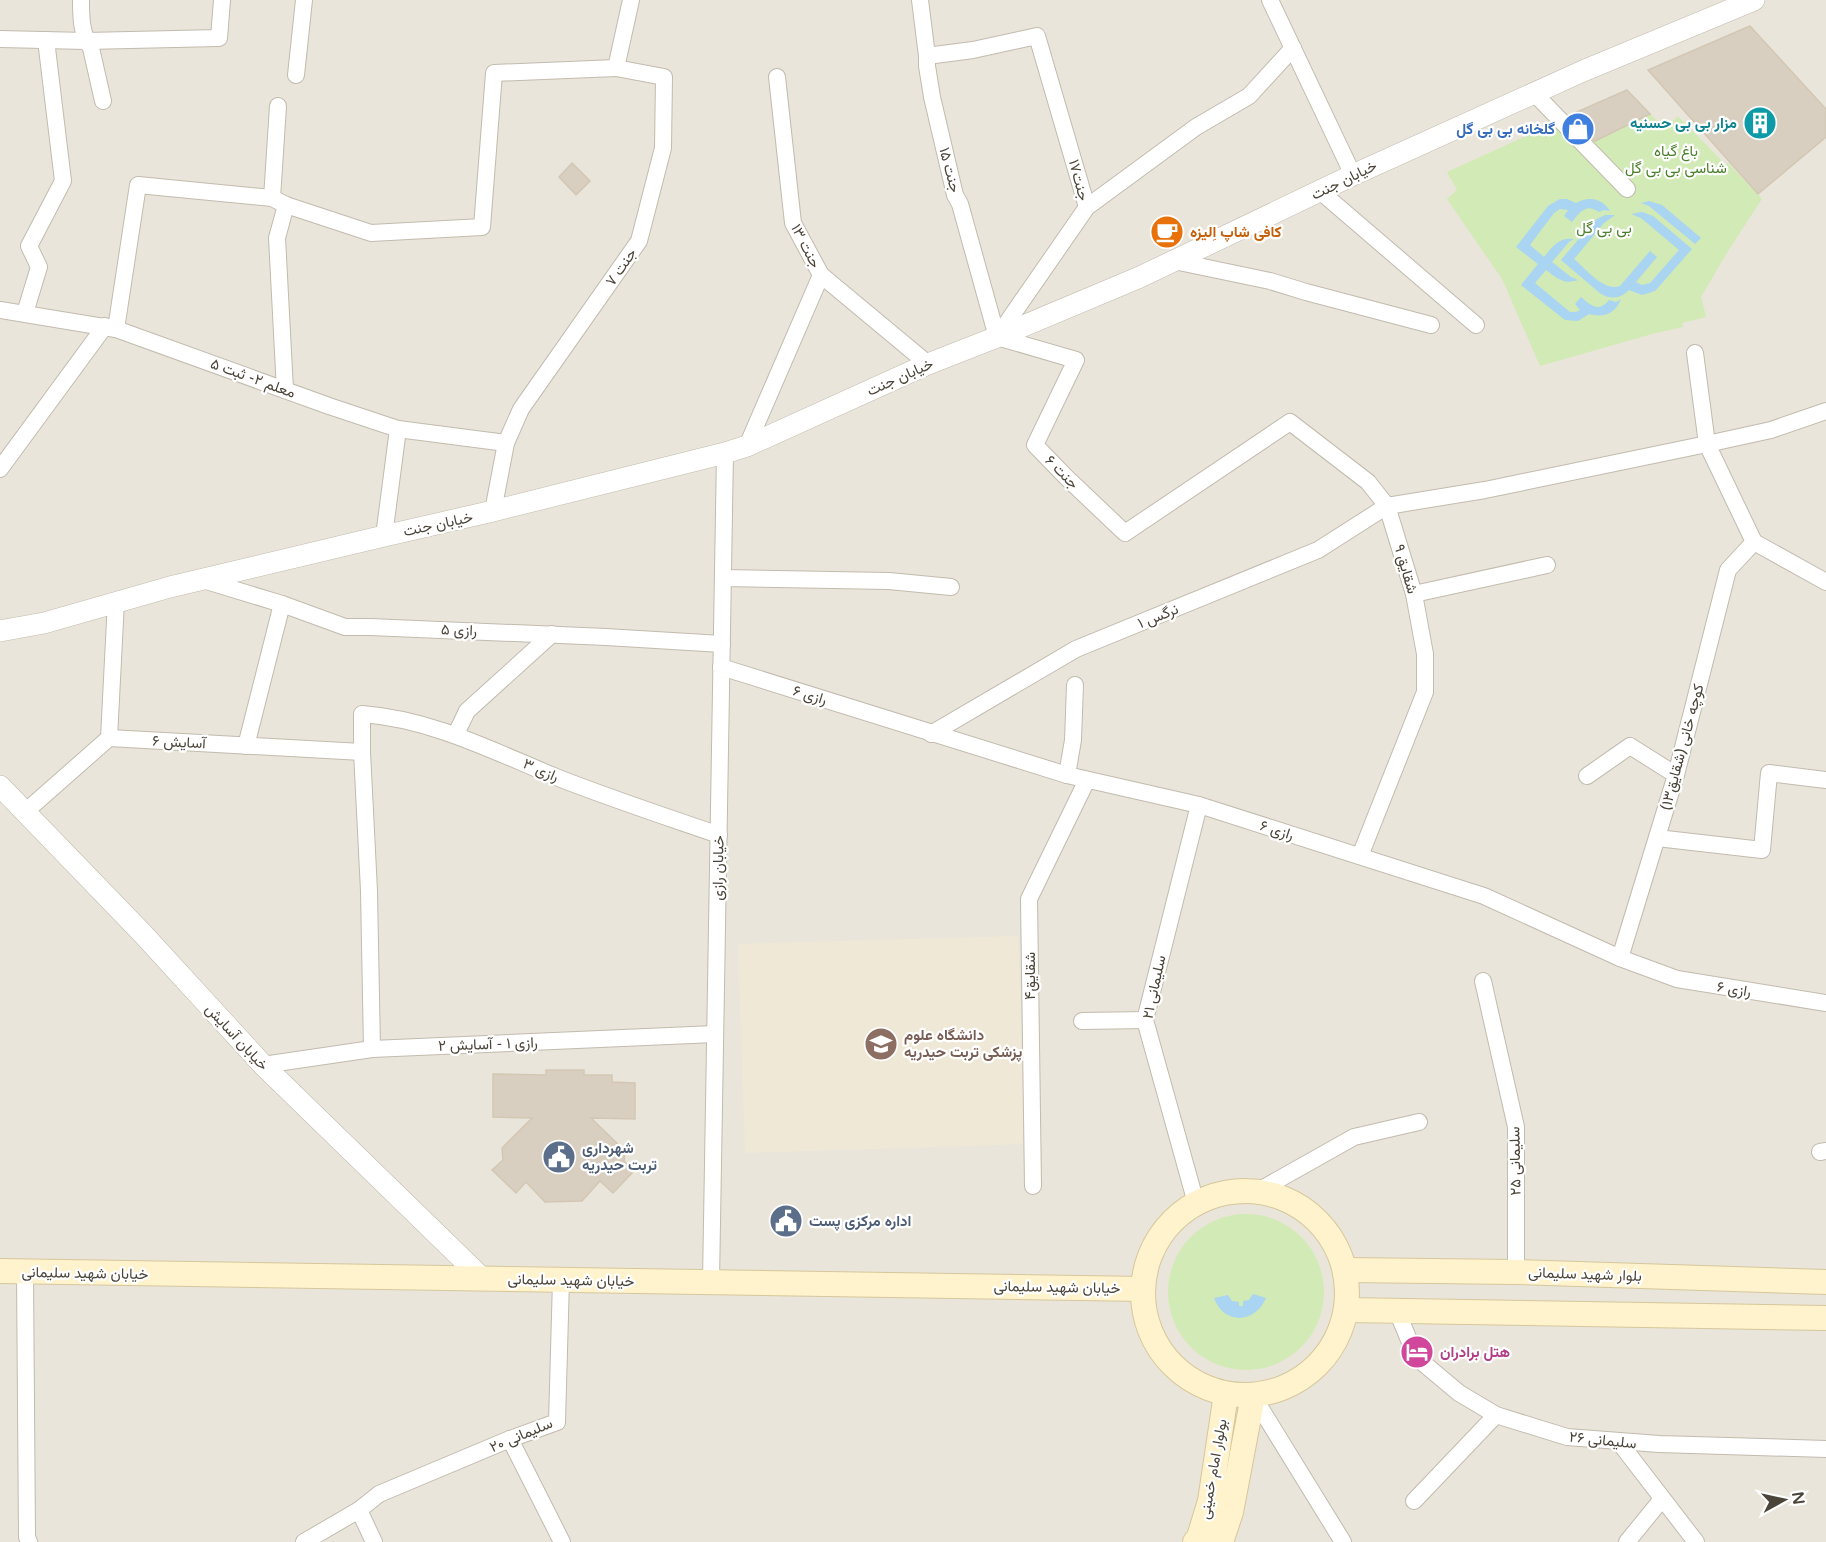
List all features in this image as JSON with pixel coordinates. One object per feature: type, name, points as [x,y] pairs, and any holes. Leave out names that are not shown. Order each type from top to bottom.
[{"type":"main road","points":[[1258,1191],[1282,1198],[1304,1209],[1322,1226],[1336,1246],[1345,1270],[1346,1310],[1334,1344],[1324,1359],[1304,1378],[1280,1390],[1253,1396],[1226,1394],[1198,1385],[1174,1368],[1156,1345],[1146,1318],[1143,1289],[1147,1263],[1158,1239],[1174,1219],[1196,1203],[1226,1192],[1258,1191]]},
{"type":"main road","name":"بلوار شهید سلیمانی","points":[[1345,1270],[1516,1272],[1826,1282]]},
{"type":"main road","name":"خیابان شهید سلیمانی","points":[[0,1271],[1143,1289]]},
{"type":"main road","points":[[1346,1310],[1826,1318]]},
{"type":"main road","name":"بولوار امام خمینی","points":[[1195,1542],[1199,1537],[1210,1501],[1226,1394]]},
{"type":"main road","name":"بولوار امام خمینی","points":[[1221,1542],[1231,1512],[1253,1396]]},
{"type":"street","points":[[81,0],[81,18],[86,41],[91,48],[103,101]]},
{"type":"street","points":[[0,39],[86,41],[219,38],[222,0]]},
{"type":"street","points":[[296,75],[304,0]]},
{"type":"street","points":[[0,469],[110,328],[138,185],[279,202],[371,233],[482,227],[494,73],[616,68],[631,0]]},
{"type":"street","name":"جنت ۱۵","points":[[920,0],[932,97],[955,195],[960,204],[997,337]]},
{"type":"street","points":[[1270,0],[1353,175]]},
{"type":"street","name":"خیابان جنت","points":[[1,631],[384,536],[493,512],[747,446],[928,364],[1174,261],[1353,175],[1726,5],[1754,0]]},
{"type":"street","name":"جنت۱۷","points":[[927,56],[973,50],[1037,36],[1087,207],[997,337]]},
{"type":"street","points":[[25,313],[39,267],[30,246],[63,181],[46,40]]},
{"type":"street","points":[[1087,207],[1196,127],[1249,96],[1293,48]]},
{"type":"street","name":"جنت ۷","points":[[493,512],[506,443],[521,409],[639,241],[663,148],[664,77],[616,68]]},
{"type":"street","name":"جنت ۱۳","points":[[777,77],[793,223],[821,275],[928,364]]},
{"type":"street","points":[[1533,93],[1628,189]]},
{"type":"street","points":[[278,106],[277,238],[285,390]]},
{"type":"street","points":[[1321,192],[1476,325]]},
{"type":"street","points":[[1174,261],[1270,281],[1431,325]]},
{"type":"street","points":[[747,446],[821,275]]},
{"type":"street","name":"معلم ۲- ثبت ۵","points":[[0,310],[110,328],[398,429],[506,443]]},
{"type":"street","name":"جنت ۶","points":[[997,337],[1076,360],[1035,445],[1125,533],[1202,482]]},
{"type":"street","points":[[1695,353],[1707,444],[1754,542],[1826,582]]},
{"type":"street","points":[[1387,506],[1485,490],[1707,444],[1771,430],[1826,411]]},
{"type":"street","name":"شقایق ۹","points":[[1202,482],[1290,422],[1368,482],[1387,506],[1414,594],[1425,654],[1425,692],[1360,856]]},
{"type":"street","points":[[384,536],[398,429]]},
{"type":"street","name":"خیابان رازی","points":[[711,1282],[725,453]]},
{"type":"street","name":"نرگس ۱","points":[[932,734],[1076,649],[1318,550],[1387,506]]},
{"type":"street","name":"کوچه خانی (شقایق۱۳)","points":[[1620,958],[1676,775],[1728,570],[1754,542]]},
{"type":"street","points":[[1414,594],[1547,565]]},
{"type":"street","points":[[723,578],[889,581],[951,587]]},
{"type":"street","name":"رازی ۵","points":[[203,580],[282,604],[345,627],[552,634],[722,644]]},
{"type":"street","points":[[25,812],[108,738],[116,601]]},
{"type":"street","points":[[246,746],[282,604]]},
{"type":"street","points":[[456,734],[466,711],[552,634]]},
{"type":"street","name":"رازی ۶","points":[[721,667],[1067,775],[1199,805],[1484,896],[1620,958],[1677,980],[1826,1003]]},
{"type":"street","points":[[1067,775],[1073,740],[1075,685]]},
{"type":"street","name":"رازی ۳","points":[[362,752],[362,714],[378,715],[456,734],[588,789],[719,835]]},
{"type":"street","name":"آسایش ۶","points":[[108,738],[362,752]]},
{"type":"street","points":[[1587,776],[1630,746],[1676,775]]},
{"type":"street","points":[[362,752],[369,891],[372,1049]]},
{"type":"street","points":[[1657,837],[1762,849],[1769,773],[1826,780]]},
{"type":"street","name":"شقایق۴","points":[[1033,1186],[1029,898],[1087,780]]},
{"type":"street","name":"خیابان آسایش","points":[[0,786],[143,934],[263,1065],[483,1279]]},
{"type":"street","name":"سلیمانی ۲۱","points":[[1196,1203],[1145,1020],[1199,805]]},
{"type":"street","name":"سلیمانی ۲۵","points":[[1483,981],[1516,1127],[1516,1272]]},
{"type":"street","points":[[1082,1021],[1145,1020]]},
{"type":"street","name":"رازی ۱ - آسایش ۲","points":[[263,1065],[372,1049],[715,1034]]},
{"type":"street","points":[[1258,1191],[1354,1137],[1419,1122]]},
{"type":"street","points":[[26,1272],[27,1537],[29,1542]]},
{"type":"street","name":"سلیمانی ۲۰","points":[[304,1542],[359,1510],[379,1494],[510,1439],[557,1422],[561,1280]]},
{"type":"street","name":"سلیمانی ۲۶","points":[[1397,1311],[1416,1357],[1460,1393],[1496,1415],[1567,1437],[1619,1442],[1826,1449]]},
{"type":"street","points":[[1253,1396],[1343,1542]]},
{"type":"street","points":[[1414,1501],[1496,1415]]},
{"type":"street","points":[[510,1439],[562,1542]]},
{"type":"street","points":[[1619,1442],[1696,1542]]},
{"type":"street","points":[[1628,1542],[1662,1499]]},
{"type":"street","points":[[359,1510],[374,1542]]},
{"type":"shaded area","points":[[0,0],[1826,0],[1826,1542],[0,1542]]},
{"type":"shaded area","name":"دانشگاه علوم پزشکی تربت حیدریه","points":[[1018,936],[1025,1144],[745,1153],[738,944]]},
{"type":"green space","name":"بی بی گل","points":[[1627,90],[1665,129],[1678,116],[1762,199],[1701,297],[1706,317],[1682,323],[1683,327],[1540,366],[1502,279],[1447,199],[1457,190],[1447,172]]},
{"type":"green space","points":[[1246,1214],[1261,1215],[1276,1220],[1290,1227],[1301,1237],[1311,1248],[1318,1262],[1323,1277],[1323,1307],[1318,1322],[1311,1336],[1301,1347],[1290,1357],[1276,1364],[1261,1369],[1246,1370],[1231,1369],[1216,1364],[1202,1357],[1191,1347],[1181,1336],[1174,1322],[1169,1307],[1168,1292],[1169,1277],[1174,1262],[1181,1248],[1191,1237],[1202,1227],[1216,1220],[1231,1215]]},
{"type":"water","points":[[1560,199],[1576,203],[1586,199],[1595,200],[1603,203],[1610,211],[1599,212],[1590,208],[1581,212],[1572,222],[1564,216],[1568,210],[1560,209],[1554,213],[1530,245],[1544,257],[1560,241],[1574,239],[1552,262],[1578,280],[1565,281],[1546,270],[1535,283],[1570,312],[1580,310],[1575,304],[1581,297],[1591,305],[1598,307],[1609,300],[1616,302],[1621,299],[1616,308],[1608,314],[1589,314],[1578,321],[1565,320],[1521,285],[1538,264],[1516,247],[1548,206]]},
{"type":"water","points":[[1649,201],[1662,205],[1701,238],[1695,244],[1649,206],[1641,203]]},
{"type":"water","points":[[1642,212],[1653,216],[1692,249],[1655,291],[1642,295],[1629,290],[1616,297],[1605,296],[1561,260],[1595,220],[1605,215],[1615,215],[1604,223],[1574,259],[1602,283],[1614,287],[1620,286],[1650,251],[1657,257],[1636,282],[1642,285],[1650,283],[1679,250],[1641,218],[1631,214]]},
{"type":"water","points":[[1253,1294],[1266,1298],[1255,1313],[1240,1318],[1225,1313],[1214,1298],[1228,1295],[1232,1301],[1239,1302],[1239,1306],[1243,1306],[1243,1301],[1249,1300]]},
{"type":"building","name":"مزار بی بی حسنیه","points":[[1750,26],[1826,109],[1826,137],[1758,194],[1648,70]]},
{"type":"building","points":[[1627,90],[1650,114],[1595,141],[1570,115]]},
{"type":"building","points":[[572,163],[590,181],[576,195],[559,177]]},
{"type":"building","points":[[546,1070],[584,1070],[584,1075],[612,1075],[612,1082],[635,1083],[635,1119],[591,1118],[625,1151],[624,1161],[634,1171],[613,1193],[600,1181],[582,1201],[545,1202],[526,1182],[516,1193],[492,1170],[503,1160],[502,1148],[532,1118],[493,1117],[493,1074],[546,1075]]},
{"type":"place","name":"مزار بی بی حسنیه","points":[[1760,123]]},
{"type":"place","name":"گلخانه بی بی گل","points":[[1578,129]]},
{"type":"place","name":"کافی شاپ اِلیزه","points":[[1167,232]]},
{"type":"place","name":"دانشگاه علوم پزشکی تربت حیدریه","points":[[881,1044]]},
{"type":"place","name":"شهرداری تربت حیدریه","points":[[559,1157]]},
{"type":"place","name":"اداره مرکزی پست","points":[[786,1221]]},
{"type":"place","name":"هتل برادران","points":[[1417,1352]]},
{"type":"park label","name":"باغ گیاه شناسی بی بی گل","points":[[1676,160]]}]
